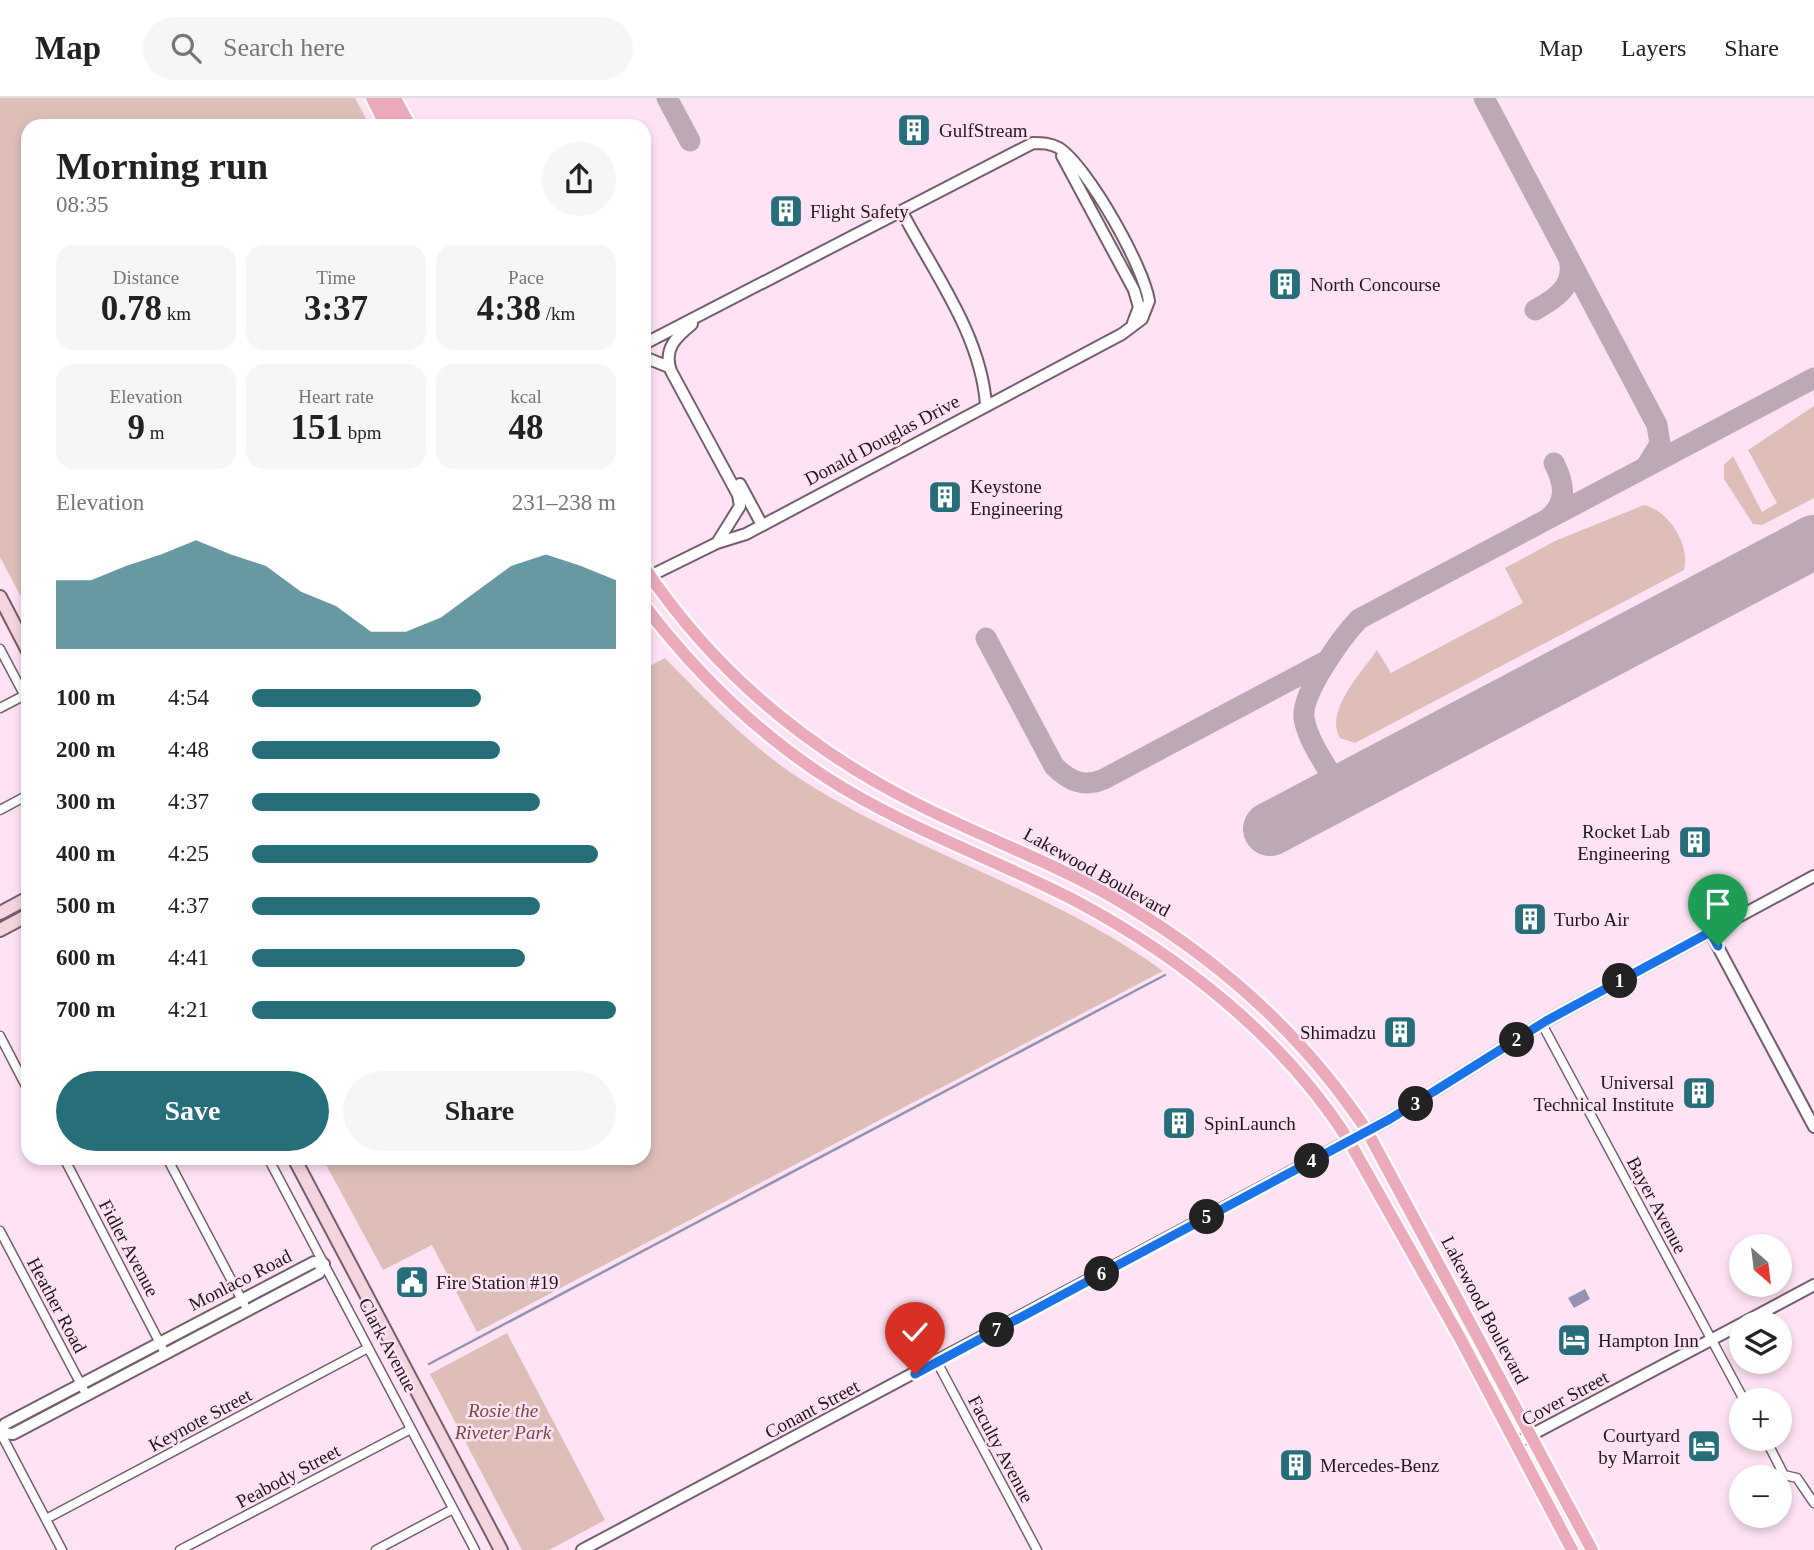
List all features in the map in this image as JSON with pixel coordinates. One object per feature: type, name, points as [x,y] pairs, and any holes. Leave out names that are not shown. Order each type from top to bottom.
[{"type":"main road","points":[[372,98],[382,119]]},
{"type":"main road","points":[[384,98],[395,119]]},
{"type":"main road","points":[[396,98],[406,119]]},
{"type":"main road","name":"Lakewood Boulevard","points":[[651,580],[706,647],[740,682],[790,726],[839,760],[920,805],[1125,904],[1202,955],[1253,996],[1303,1047],[1345,1098],[1367,1131],[1592,1550]]},
{"type":"main road","points":[[0,597],[21,638]]},
{"type":"main road","name":"Lakewood Boulevard","points":[[651,614],[690,661],[726,698],[777,742],[827,778],[910,824],[1072,899],[1114,922],[1187,972],[1287,1060],[1335,1118],[1349,1141],[1573,1550]]},
{"type":"main road","points":[[0,913],[21,902]]},
{"type":"main road","points":[[0,930],[21,919]]},
{"type":"main road","points":[[1187,972],[1202,955]]},
{"type":"main road","name":"Clark Avenue","points":[[298,1165],[501,1550]]},
{"type":"street","name":"Donald Douglas Drive","points":[[651,572],[762,525],[1129,330],[1147,312],[1148,294],[1132,256],[1100,198],[1077,167],[1058,147],[1032,143],[700,318]]},
{"type":"street","points":[[902,212],[973,346],[985,384],[986,405]]},
{"type":"street","points":[[651,341],[700,318]]},
{"type":"street","points":[[700,318],[671,344],[669,367],[738,495],[740,506],[718,543]]},
{"type":"street","points":[[651,360],[669,367]]},
{"type":"street","points":[[724,467],[737,479],[762,525]]},
{"type":"street","points":[[0,649],[21,689]]},
{"type":"street","points":[[0,708],[21,700]]},
{"type":"street","points":[[0,810],[21,799]]},
{"type":"street","name":"Conant Street","points":[[582,1550],[1390,1119],[1542,1024],[1814,876]]},
{"type":"street","points":[[1710,932],[1814,1127]]},
{"type":"street","name":"Bayer Avenue","points":[[1542,1024],[1738,1388]]},
{"type":"street","points":[[0,1036],[21,1076]]},
{"type":"street","name":"Fidler Avenue","points":[[68,1165],[165,1353]]},
{"type":"street","points":[[171,1165],[247,1310]]},
{"type":"street","name":"Clark Avenue","points":[[272,1165],[475,1550]]},
{"type":"street","name":"Heather Road","points":[[0,1231],[86,1394]]},
{"type":"street","points":[[324,1264],[345,1253]]},
{"type":"street","name":"Monlaco Road","points":[[314,1262],[324,1264],[319,1273],[13,1434],[0,1433],[5,1424],[241,1298],[314,1262]]},
{"type":"street","name":"Cover Street","points":[[1765,1311],[1814,1285]]},
{"type":"street","name":"Cover Street","points":[[1516,1443],[1729,1330]]},
{"type":"street","name":"Keynote Street","points":[[46,1519],[368,1348]]},
{"type":"street","name":"Faculty Avenue","points":[[937,1362],[1037,1550]]},
{"type":"street","name":"Peabody Street","points":[[180,1550],[411,1429]]},
{"type":"street","points":[[0,1433],[62,1550]]},
{"type":"street","points":[[1772,1451],[1784,1475],[1797,1478],[1814,1503]]},
{"type":"street","points":[[376,1550],[453,1509]]},
{"type":"green space","points":[[0,98],[355,98],[366,119],[21,119],[21,597],[0,557]]},
{"type":"green space","points":[[1814,406],[1814,498],[1762,525],[1753,524],[1724,479],[1724,465],[1733,456],[1762,512],[1777,503],[1748,450]]},
{"type":"green space","points":[[1644,505],[1661,514],[1676,530],[1684,550],[1684,570],[1355,743],[1340,738],[1336,727],[1341,704],[1354,680],[1377,650],[1391,673],[1523,603],[1505,568],[1555,541]]},
{"type":"green space","points":[[665,658],[773,760],[835,800],[1073,916],[1163,971],[477,1332],[432,1245],[383,1270],[326,1165],[651,1165],[651,665]]},
{"type":"green space","name":"Rosie the Riveter Park","points":[[507,1333],[605,1520],[549,1550],[522,1550],[430,1374]]},
{"type":"water","points":[[1585,1289],[1590,1299],[1574,1308],[1568,1298]]},
{"type":"waterway","points":[[429,1364],[1165,975]]},
{"type":"taxiway","points":[[667,98],[690,141]]},
{"type":"taxiway","points":[[1484,98],[1657,425],[1660,444],[1647,465]]},
{"type":"taxiway","points":[[1535,310],[1550,301],[1567,284],[1569,259]]},
{"type":"taxiway","points":[[1341,791],[1310,737],[1304,718],[1305,707],[1324,666],[1359,619],[1814,378]]},
{"type":"taxiway","points":[[1550,517],[1562,498],[1562,484],[1554,463]]},
{"type":"taxiway","points":[[986,638],[1054,766],[1065,776],[1083,783],[1104,779],[1328,660]]},
{"type":"runway","points":[[1270,829],[1814,542]]},
{"type":"place","name":"GulfStream","points":[[914,130]]},
{"type":"place","name":"Flight Safety","points":[[786,211]]},
{"type":"place","name":"North Concourse","points":[[1285,284]]},
{"type":"place","name":"Keystone Engineering","points":[[945,497]]},
{"type":"place","name":"Rocket Lab Engineering","points":[[1695,842]]},
{"type":"place","name":"Turbo Air","points":[[1530,919]]},
{"type":"place","name":"Shimadzu","points":[[1400,1032]]},
{"type":"place","name":"Universal Technical Institute","points":[[1699,1093]]},
{"type":"place","name":"SpinLaunch","points":[[1179,1123]]},
{"type":"place","name":"Fire Station #19","points":[[412,1282]]},
{"type":"place","name":"Hampton Inn","points":[[1574,1340]]},
{"type":"place","name":"Courtyard by Marroit","points":[[1704,1446]]},
{"type":"place","name":"Mercedes-Benz","points":[[1296,1465]]},
{"type":"route","points":[[915,1374],[1390,1119],[1458,1079],[1546,1021],[1710,932],[1718,946]]}]
